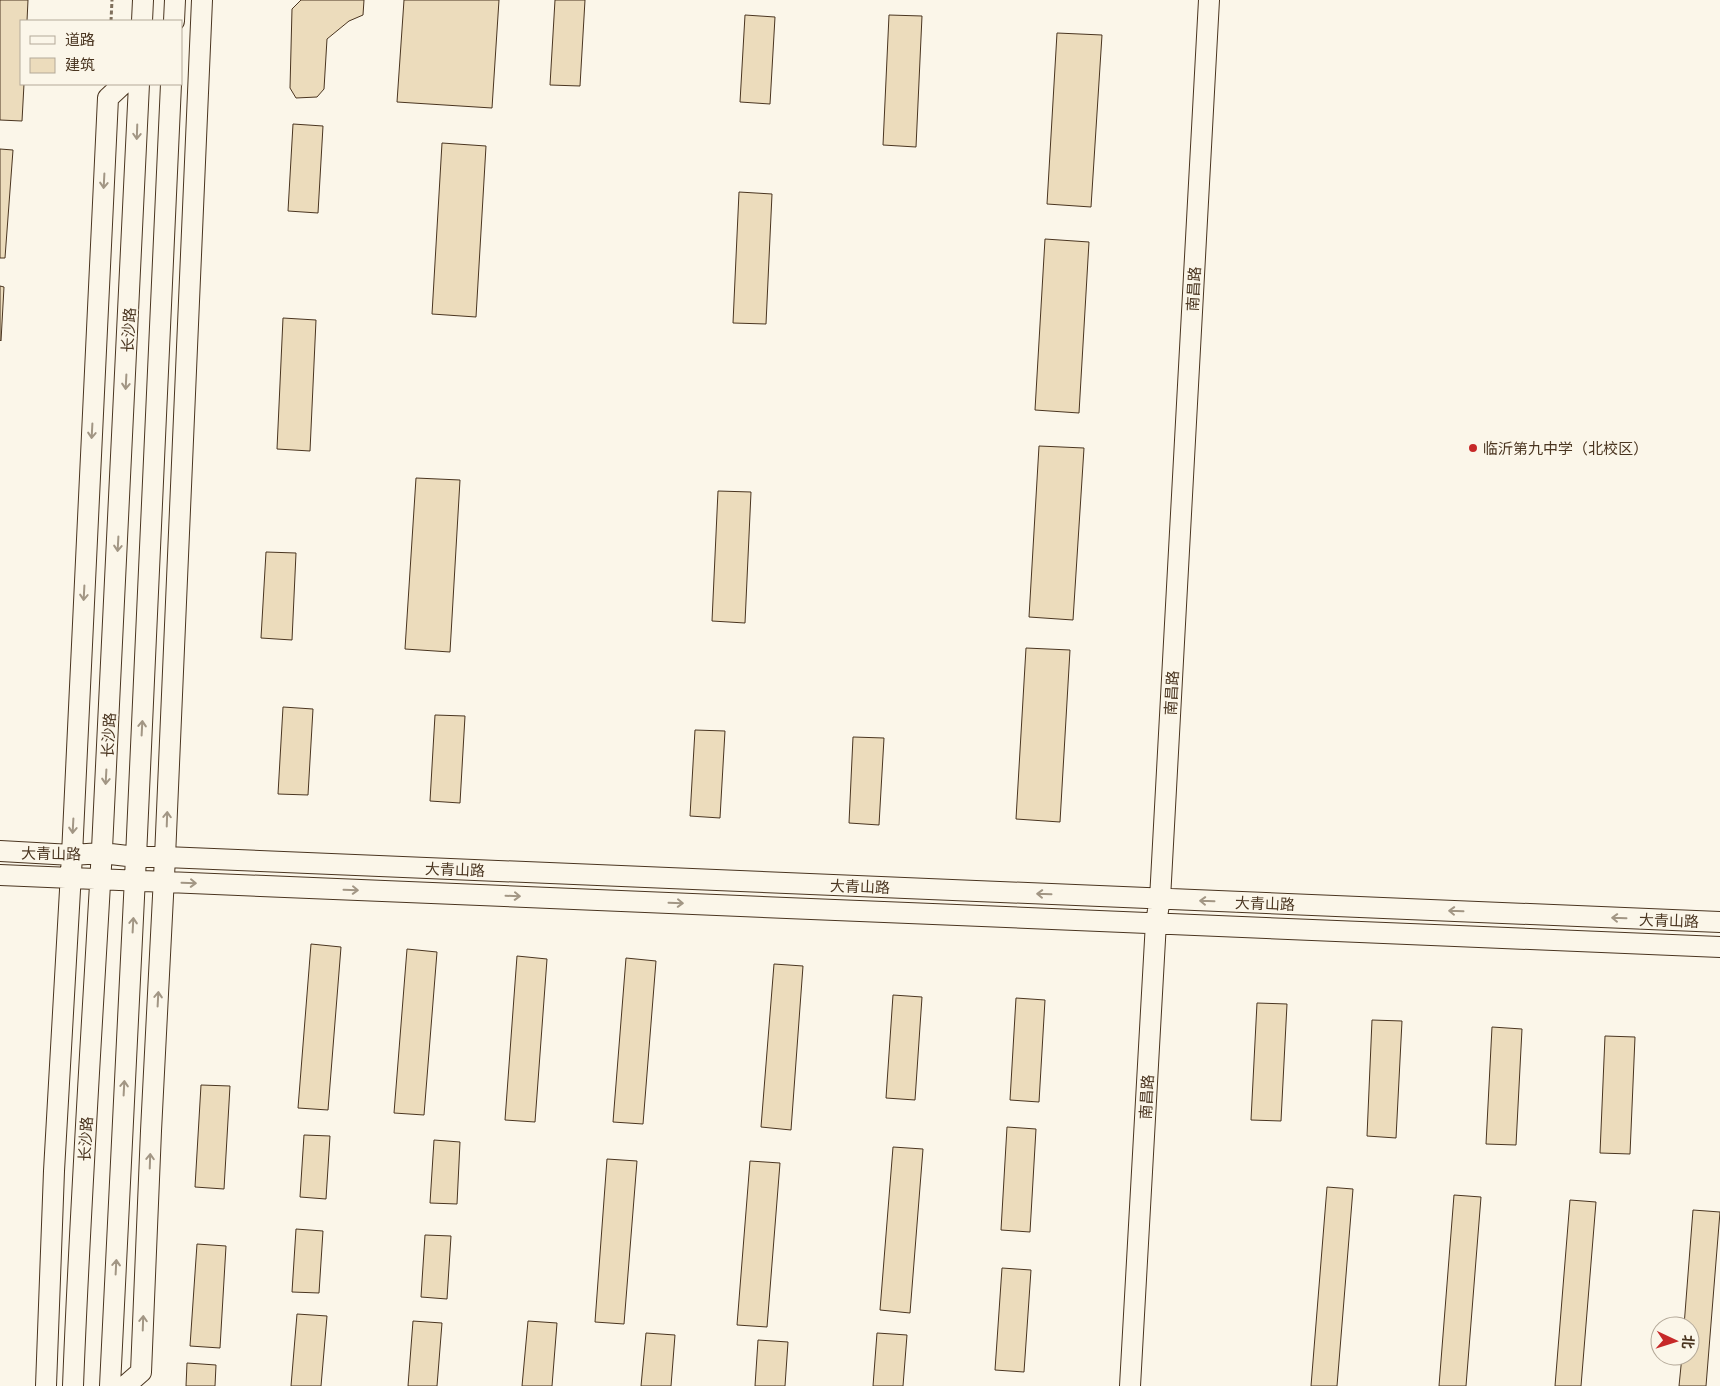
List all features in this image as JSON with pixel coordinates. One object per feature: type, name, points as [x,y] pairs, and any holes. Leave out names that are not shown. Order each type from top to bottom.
[{"type":"street","points":[[142,20],[143,0]]},
{"type":"street","points":[[174,20],[175,0]]},
{"type":"street","points":[[125,1386],[141,1372],[202,0]]},
{"type":"street","name":"南昌路","points":[[1130,1386],[1156,922],[1160,899],[1209,0]]},
{"type":"street","points":[[46,1386],[54,1171],[72,855],[108,98],[123,85]]},
{"type":"street","name":"长沙路","points":[[73,1386],[128,345],[139,85]]},
{"type":"street","points":[[110,1386],[171,85]]},
{"type":"street","points":[[170,111],[196,138]]},
{"type":"street","name":"大青山路","points":[[0,851],[72,855],[102,853],[136,857],[1720,922]]},
{"type":"street","name":"大青山路","points":[[0,875],[1720,947]]},
{"type":"street","points":[[123,1116],[151,1131]]},
{"type":"street","points":[[54,1171],[85,1140]]},
{"type":"path","points":[[111,20],[112,0]]},
{"type":"building","points":[[0,0],[28,0],[27,20],[20,20],[20,85],[24,85],[22,121],[0,120]]},
{"type":"building","points":[[301,0],[364,0],[363,15],[349,21],[327,39],[324,89],[317,97],[296,98],[290,88],[292,9]]},
{"type":"building","points":[[404,0],[499,0],[492,108],[397,102]]},
{"type":"building","points":[[555,0],[585,0],[580,86],[550,85]]},
{"type":"building","points":[[745,15],[775,17],[770,104],[740,102]]},
{"type":"building","points":[[889,15],[922,16],[916,147],[883,145]]},
{"type":"building","points":[[1057,33],[1102,35],[1091,207],[1047,204]]},
{"type":"building","points":[[293,124],[323,126],[318,213],[288,211]]},
{"type":"building","points":[[442,143],[486,146],[476,317],[432,314]]},
{"type":"building","points":[[0,149],[13,150],[5,258],[0,258]]},
{"type":"building","points":[[739,192],[772,194],[766,324],[733,323]]},
{"type":"building","points":[[1045,239],[1089,242],[1079,413],[1035,410]]},
{"type":"building","points":[[0,286],[4,287],[1,341],[0,340]]},
{"type":"building","points":[[283,318],[316,320],[310,451],[277,449]]},
{"type":"building","points":[[1039,446],[1084,448],[1073,620],[1029,617]]},
{"type":"building","points":[[416,478],[460,480],[450,652],[405,649]]},
{"type":"building","points":[[718,491],[751,492],[745,623],[712,621]]},
{"type":"building","points":[[266,552],[296,553],[292,640],[261,638]]},
{"type":"building","points":[[1026,648],[1070,650],[1060,822],[1016,819]]},
{"type":"building","points":[[283,707],[313,709],[308,795],[278,794]]},
{"type":"building","points":[[435,715],[465,716],[460,803],[430,801]]},
{"type":"building","points":[[695,730],[725,731],[720,818],[690,816]]},
{"type":"building","points":[[853,737],[884,738],[879,825],[849,823]]},
{"type":"building","points":[[311,944],[341,947],[328,1110],[298,1108]]},
{"type":"building","points":[[407,949],[437,952],[424,1115],[394,1113]]},
{"type":"building","points":[[517,956],[547,959],[535,1122],[505,1120]]},
{"type":"building","points":[[626,958],[656,961],[643,1124],[613,1122]]},
{"type":"building","points":[[774,964],[803,966],[791,1130],[761,1127]]},
{"type":"building","points":[[893,995],[922,997],[915,1100],[886,1098]]},
{"type":"building","points":[[1016,998],[1045,1000],[1039,1102],[1010,1100]]},
{"type":"building","points":[[1257,1003],[1287,1004],[1281,1121],[1251,1120]]},
{"type":"building","points":[[1372,1020],[1402,1021],[1396,1138],[1367,1136]]},
{"type":"building","points":[[1492,1027],[1522,1029],[1516,1145],[1486,1144]]},
{"type":"building","points":[[1605,1036],[1635,1037],[1630,1154],[1600,1153]]},
{"type":"building","points":[[201,1085],[230,1086],[224,1189],[195,1187]]},
{"type":"building","points":[[1007,1127],[1036,1129],[1030,1232],[1001,1230]]},
{"type":"building","points":[[304,1135],[330,1136],[326,1199],[300,1197]]},
{"type":"building","points":[[434,1140],[460,1142],[457,1204],[430,1203]]},
{"type":"building","points":[[893,1147],[923,1149],[910,1313],[880,1310]]},
{"type":"building","points":[[607,1159],[637,1161],[624,1324],[595,1322]]},
{"type":"building","points":[[750,1161],[780,1163],[767,1327],[737,1325]]},
{"type":"building","points":[[1327,1187],[1353,1189],[1337,1386],[1311,1386]]},
{"type":"building","points":[[1454,1195],[1481,1197],[1466,1386],[1439,1386]]},
{"type":"building","points":[[1570,1200],[1596,1202],[1581,1386],[1555,1386]]},
{"type":"building","points":[[1693,1210],[1720,1212],[1706,1386],[1679,1386],[1681,1366],[1700,1366],[1700,1316],[1685,1316]]},
{"type":"building","points":[[296,1229],[323,1231],[319,1293],[292,1292]]},
{"type":"building","points":[[425,1235],[451,1236],[447,1299],[421,1297]]},
{"type":"building","points":[[197,1244],[226,1246],[220,1348],[190,1346]]},
{"type":"building","points":[[1002,1268],[1031,1270],[1024,1372],[995,1370]]},
{"type":"building","points":[[297,1314],[327,1316],[321,1386],[291,1386]]},
{"type":"building","points":[[413,1321],[442,1323],[437,1386],[408,1386]]},
{"type":"building","points":[[528,1321],[557,1323],[552,1386],[522,1386]]},
{"type":"building","points":[[646,1333],[675,1335],[671,1386],[641,1386]]},
{"type":"building","points":[[877,1333],[907,1335],[903,1386],[873,1386]]},
{"type":"building","points":[[758,1340],[788,1342],[785,1386],[755,1386]]},
{"type":"building","points":[[187,1363],[216,1365],[215,1386],[186,1386]]},
{"type":"place","name":"临沂第九中学（北校区）","points":[[1473,448]]}]
